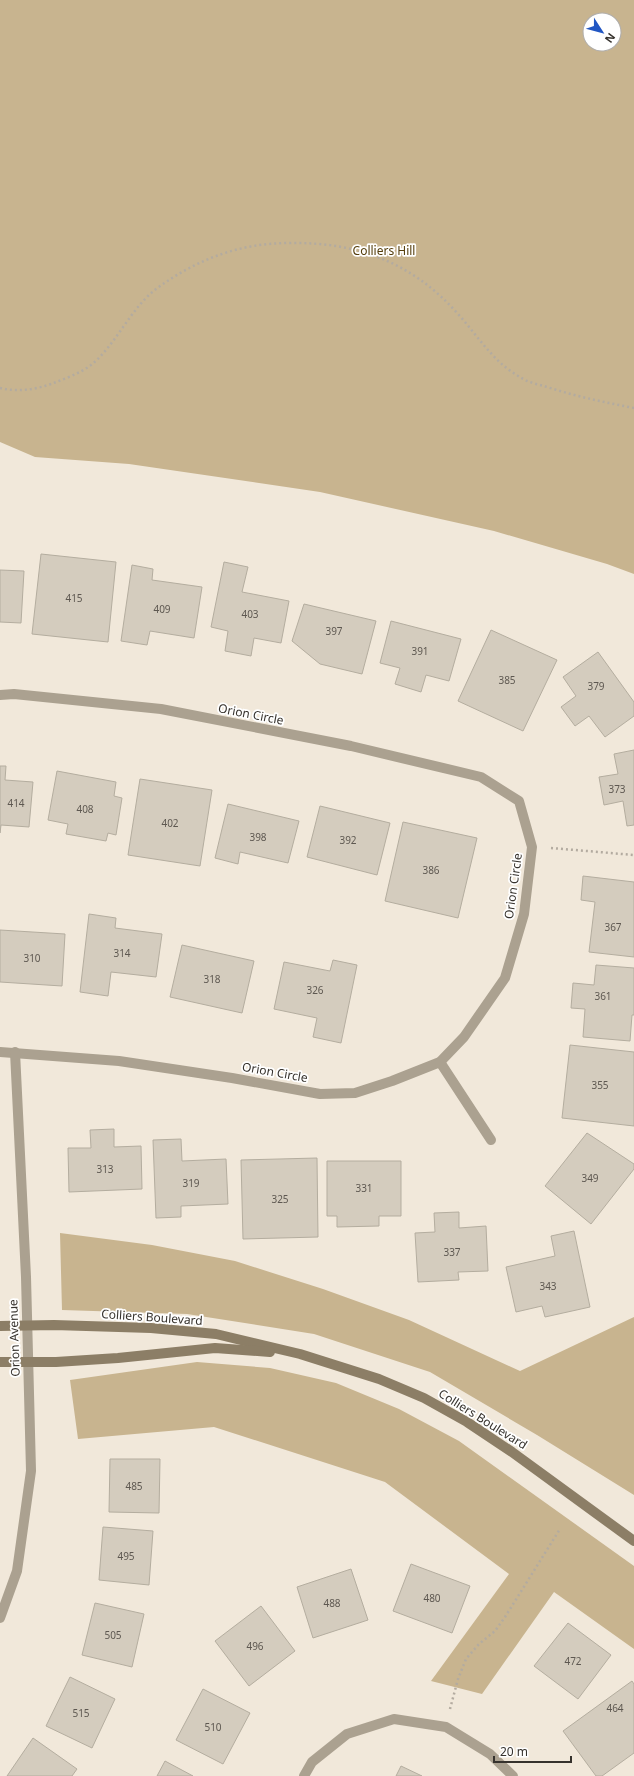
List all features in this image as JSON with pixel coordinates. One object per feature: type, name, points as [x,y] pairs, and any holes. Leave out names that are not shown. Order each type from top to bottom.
[{"type":"street","name":"Orion Circle","points":[[0,695],[14,694],[161,709],[352,746],[481,777],[519,801],[532,847],[524,914],[505,978],[464,1037],[440,1062],[392,1081],[355,1093],[320,1094],[119,1060],[0,1052]]},
{"type":"street","name":"Orion Avenue","points":[[0,1618],[17,1571],[31,1470],[26,1277],[15,1052]]},
{"type":"street","points":[[440,1062],[491,1140]]},
{"type":"street","name":"Colliers Boulevard","points":[[0,1326],[151,1328],[216,1334],[300,1354],[379,1379],[424,1398],[512,1452],[634,1541]]},
{"type":"street","name":"Colliers Boulevard","points":[[0,1362],[118,1358],[215,1348],[300,1354]]},
{"type":"street","points":[[304,1776],[312,1762],[347,1734],[394,1719],[446,1727],[490,1754],[513,1776]]},
{"type":"path","points":[[0,388],[13,391],[42,387],[68,378],[91,364],[110,344],[130,316],[154,290],[183,271],[216,255],[252,246],[288,243],[326,243],[362,251],[398,265],[431,286],[458,313],[499,363],[521,378],[573,396],[634,408]]},
{"type":"path","points":[[532,847],[634,855]]},
{"type":"path","points":[[446,1727],[458,1679],[466,1659],[495,1631],[560,1529]]},
{"type":"green space","name":"Colliers Hill","points":[[0,0],[634,0],[634,574],[607,564],[494,531],[320,492],[129,464],[35,457],[0,442]]},
{"type":"green space","points":[[60,1233],[152,1245],[235,1261],[323,1289],[409,1320],[520,1371],[634,1317],[634,1495],[537,1435],[430,1372],[314,1334],[187,1314],[62,1310]]},
{"type":"green space","points":[[197,1362],[270,1368],[336,1383],[399,1409],[459,1441],[634,1566],[634,1649],[554,1592],[482,1694],[431,1681],[509,1574],[385,1482],[214,1427],[78,1439],[70,1380]]},
{"type":"building","points":[[41,554],[116,562],[108,642],[32,634]]},
{"type":"building","points":[[224,562],[248,567],[242,592],[289,601],[281,643],[254,638],[251,656],[225,651],[228,631],[211,627]]},
{"type":"building","points":[[132,565],[153,569],[152,580],[202,587],[194,638],[150,631],[147,645],[121,641]]},
{"type":"building","points":[[0,570],[24,571],[21,623],[0,622]]},
{"type":"building","points":[[304,604],[376,621],[362,674],[320,664],[292,641]]},
{"type":"building","points":[[391,621],[461,639],[449,681],[426,675],[421,692],[395,684],[400,668],[380,663]]},
{"type":"building","points":[[491,630],[557,660],[523,731],[458,701]]},
{"type":"building","points":[[598,652],[634,702],[634,716],[605,737],[589,716],[575,726],[561,707],[576,696],[563,677]]},
{"type":"building","points":[[634,750],[634,825],[627,826],[623,801],[604,805],[599,777],[618,774],[614,754]]},
{"type":"building","points":[[0,766],[6,766],[5,780],[33,782],[29,827],[1,825],[0,833]]},
{"type":"building","points":[[57,771],[116,782],[114,796],[122,798],[116,835],[108,833],[106,841],[66,834],[68,824],[48,820]]},
{"type":"building","points":[[140,779],[212,790],[200,866],[128,855]]},
{"type":"building","points":[[228,804],[299,821],[288,863],[240,852],[238,864],[215,858]]},
{"type":"building","points":[[320,806],[390,823],[377,875],[307,857]]},
{"type":"building","points":[[403,822],[477,838],[458,918],[385,901]]},
{"type":"building","points":[[583,876],[634,882],[634,957],[589,952],[595,902],[581,900]]},
{"type":"building","points":[[89,914],[116,918],[115,928],[162,934],[156,977],[111,972],[108,996],[80,992]]},
{"type":"building","points":[[0,930],[65,934],[62,986],[0,982]]},
{"type":"building","points":[[182,945],[254,961],[242,1013],[170,997]]},
{"type":"building","points":[[333,960],[357,965],[341,1043],[313,1037],[317,1018],[274,1009],[284,962],[330,971]]},
{"type":"building","points":[[596,965],[634,968],[634,1015],[632,1015],[630,1041],[583,1037],[585,1009],[571,1008],[573,983],[594,985]]},
{"type":"building","points":[[570,1045],[634,1052],[634,1126],[562,1118]]},
{"type":"building","points":[[114,1129],[114,1147],[141,1146],[142,1189],[69,1192],[68,1148],[91,1148],[90,1130]]},
{"type":"building","points":[[587,1133],[634,1164],[634,1169],[591,1224],[545,1186]]},
{"type":"building","points":[[181,1139],[182,1161],[226,1159],[228,1204],[181,1206],[181,1217],[156,1218],[153,1140]]},
{"type":"building","points":[[317,1158],[318,1237],[243,1239],[241,1160]]},
{"type":"building","points":[[327,1161],[401,1161],[401,1216],[379,1216],[379,1226],[337,1227],[337,1216],[327,1216]]},
{"type":"building","points":[[459,1212],[459,1228],[486,1226],[488,1271],[458,1272],[459,1280],[418,1282],[415,1233],[435,1232],[434,1213]]},
{"type":"building","points":[[574,1231],[590,1307],[545,1317],[542,1306],[516,1312],[506,1267],[555,1256],[551,1236]]},
{"type":"building","points":[[110,1459],[160,1459],[159,1513],[109,1512]]},
{"type":"building","points":[[103,1527],[153,1531],[149,1585],[99,1580]]},
{"type":"building","points":[[411,1564],[470,1586],[452,1633],[393,1611]]},
{"type":"building","points":[[351,1569],[368,1620],[313,1638],[297,1587]]},
{"type":"building","points":[[95,1603],[144,1614],[132,1667],[82,1655]]},
{"type":"building","points":[[261,1606],[295,1651],[249,1686],[215,1641]]},
{"type":"building","points":[[568,1623],[611,1655],[578,1699],[534,1666]]},
{"type":"building","points":[[70,1677],[115,1699],[92,1748],[46,1726]]},
{"type":"building","points":[[632,1681],[634,1684],[634,1753],[602,1776],[596,1776],[563,1731]]},
{"type":"building","points":[[203,1689],[250,1713],[223,1764],[176,1740]]},
{"type":"building","points":[[33,1738],[77,1769],[72,1776],[7,1776]]},
{"type":"building","points":[[165,1761],[193,1776],[157,1776]]},
{"type":"building","points":[[401,1766],[422,1776],[396,1776]]}]
